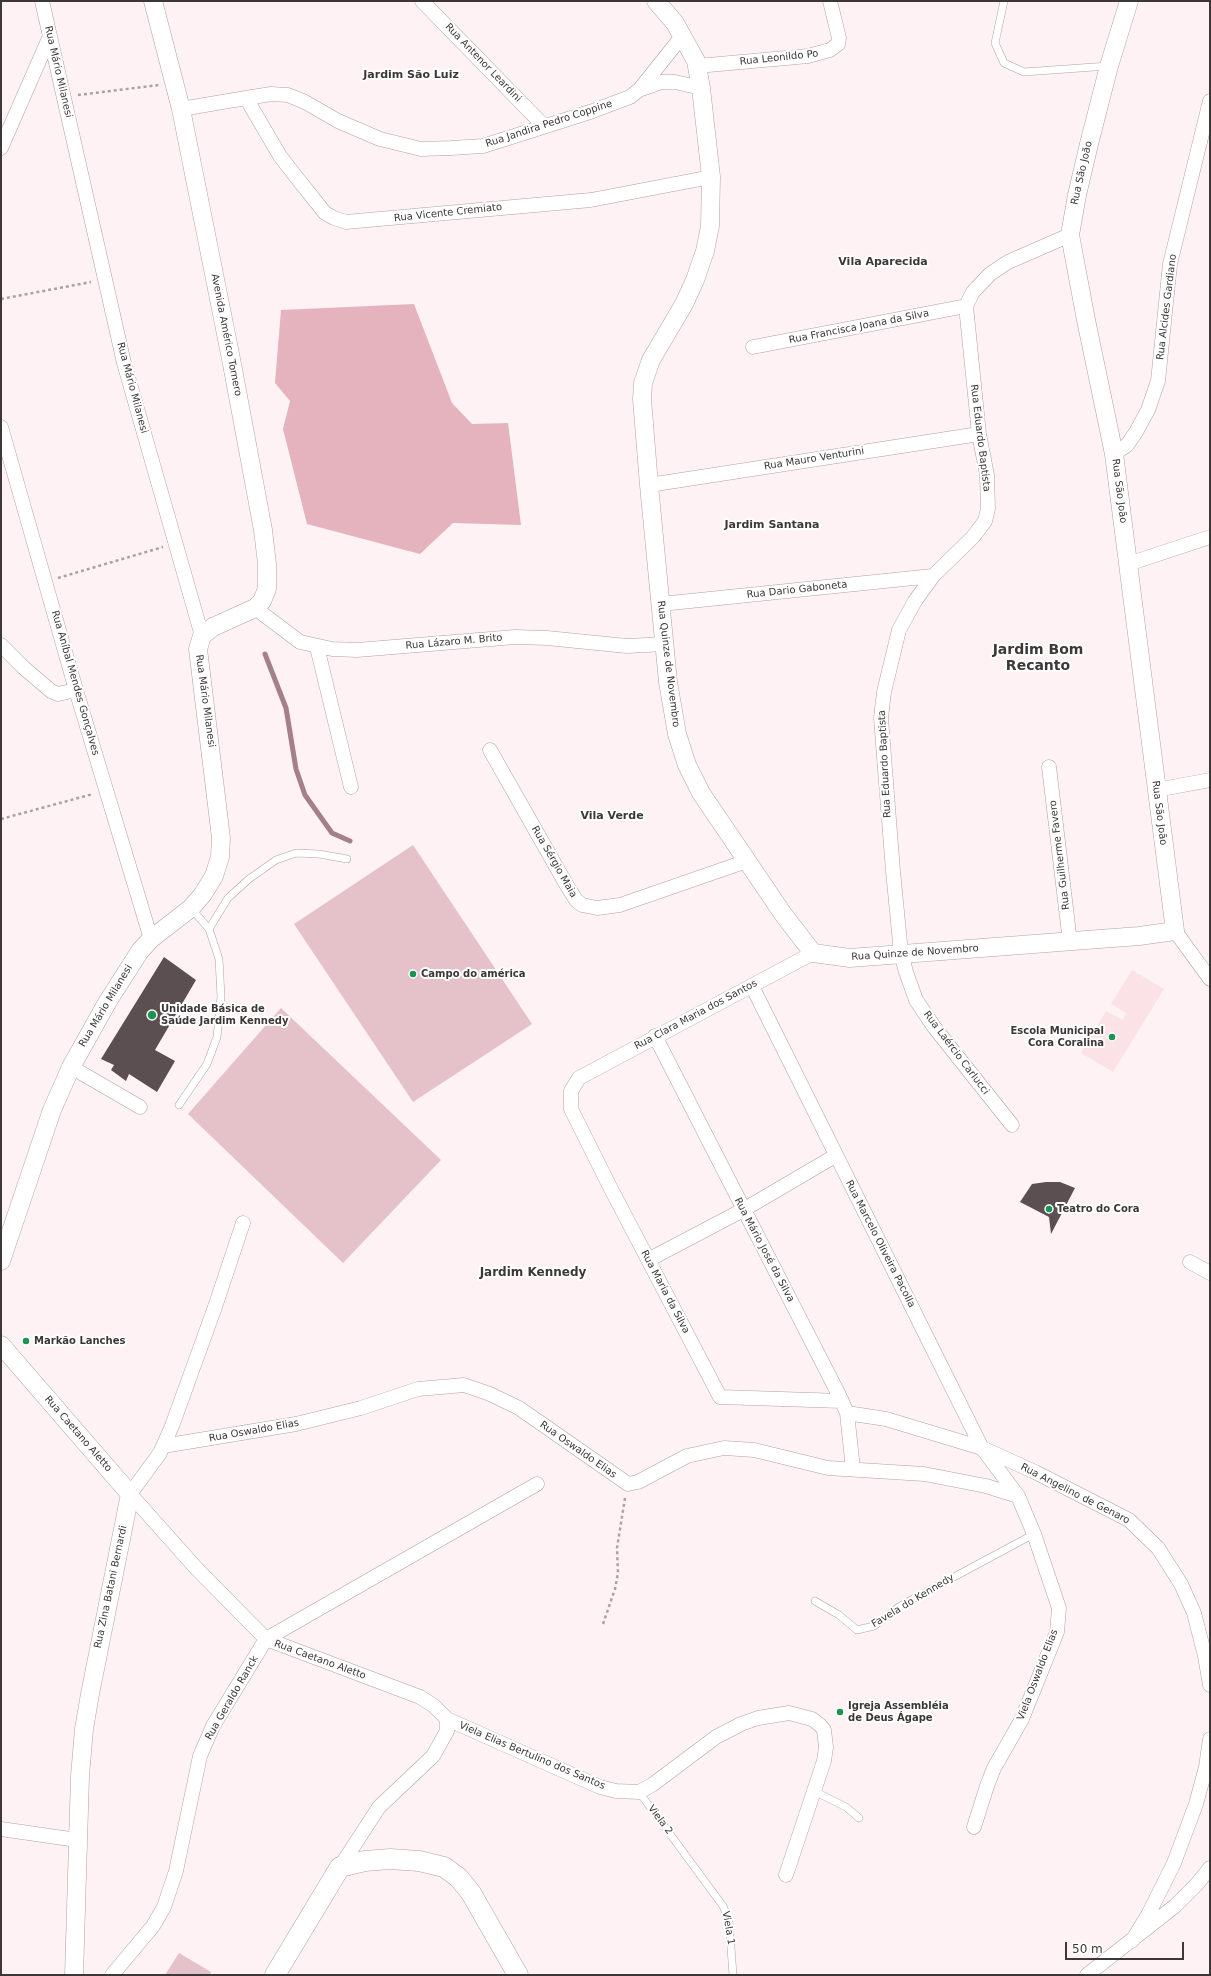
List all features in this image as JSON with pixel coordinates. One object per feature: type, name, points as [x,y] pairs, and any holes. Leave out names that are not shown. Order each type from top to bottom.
[{"type":"main road","points":[[275,1975],[340,1867],[365,1861],[390,1859],[419,1861],[444,1867],[459,1878],[471,1893],[518,1975]]},
{"type":"street","name":"Rua Mário Milanesi","points":[[1,1261],[52,1110],[71,1067],[129,966],[151,939],[191,908],[203,894],[214,876],[220,857],[221,838],[198,649],[202,636],[124,363],[42,1]]},
{"type":"street","name":"Avenida Américo Tornero","points":[[154,1],[181,109],[263,530],[267,564],[267,589],[262,601],[255,608]]},
{"type":"street","name":"Rua Antenor Leardini","points":[[422,1],[544,126]]},
{"type":"street","name":"Rua Quinze de Novembro","points":[[656,1],[676,23],[697,66],[701,88],[711,177],[710,226],[695,280],[676,320],[650,360],[644,382],[642,414],[668,682],[677,734],[687,765],[701,793],[746,861],[813,953],[850,958],[900,953],[1070,942],[1139,936],[1175,931]]},
{"type":"street","name":"Rua Leonildo Po","points":[[697,66],[808,56],[830,50],[838,44],[839,38],[830,1]]},
{"type":"street","name":"Rua São João","points":[[1129,1],[1109,66],[1077,195],[1070,235],[1114,454],[1175,931],[1210,979]]},
{"type":"street","name":"Rua Jandira Pedro Coppine","points":[[181,109],[271,94],[288,95],[305,102],[357,130],[380,139],[421,149],[483,146],[590,112],[630,97],[639,90],[682,35]]},
{"type":"street","points":[[1,148],[50,36]]},
{"type":"street","name":"Rua Jandira Pedro Coppine","points":[[639,90],[662,82],[674,82],[701,88]]},
{"type":"street","name":"Rua Vicente Cremiato","points":[[246,98],[280,156],[325,213],[346,222],[591,200],[711,177]]},
{"type":"street","name":"Rua Alcides Gardiano","points":[[1114,454],[1126,446],[1136,432],[1148,410],[1158,381],[1170,264],[1210,101]]},
{"type":"street","points":[[966,306],[973,292],[990,274],[1008,262],[1070,235]]},
{"type":"street","name":"Rua Francisca Joana da Silva","points":[[753,347],[966,306]]},
{"type":"street","name":"Rua Eduardo Baptista","points":[[900,953],[885,783],[881,718],[884,692],[899,630],[915,601],[933,576],[973,537],[985,521],[988,509],[987,475],[979,434],[966,306]]},
{"type":"street","name":"Rua Aníbal Mendes Gonçalves","points":[[1,427],[76,690],[151,939]]},
{"type":"street","name":"Rua Mauro Venturini","points":[[649,485],[979,434]]},
{"type":"street","points":[[1128,564],[1210,537]]},
{"type":"street","name":"Rua Dario Gaboneta","points":[[661,604],[933,576]]},
{"type":"street","points":[[202,636],[213,627],[255,608]]},
{"type":"street","name":"Rua Lázaro M. Brito","points":[[255,608],[300,642],[317,647],[357,650],[515,637],[547,638],[627,646],[665,644]]},
{"type":"street","points":[[1,645],[24,668],[51,691],[58,694],[76,690]]},
{"type":"street","points":[[317,647],[351,787]]},
{"type":"street","name":"Rua Sérgio Maia","points":[[490,750],[566,884],[576,900],[582,905],[597,908],[620,905],[746,861]]},
{"type":"street","name":"Rua Guilherme Favero","points":[[1049,767],[1070,942]]},
{"type":"street","points":[[1156,790],[1210,780]]},
{"type":"street","name":"Rua Clara Maria dos Santos","points":[[580,1078],[655,1036],[813,953]]},
{"type":"street","name":"Rua Laércio Carlucci","points":[[900,953],[916,1000],[934,1027],[1012,1125]]},
{"type":"street","name":"Rua Marcelo Oliveira Pacolla","points":[[752,986],[835,1156],[982,1448],[1018,1496]]},
{"type":"street","name":"Rua Mário José da Silva","points":[[655,1036],[844,1407],[853,1469]]},
{"type":"street","points":[[71,1067],[140,1106]]},
{"type":"street","name":"Rua Maria da Silva","points":[[580,1078],[571,1091],[571,1109],[720,1397],[844,1407],[982,1448]]},
{"type":"street","points":[[648,1260],[743,1210],[835,1156]]},
{"type":"street","name":"Rua Zina Batani Bernardi","points":[[74,1975],[80,1776],[90,1694],[130,1494],[163,1446],[215,1307],[243,1223]]},
{"type":"street","points":[[1190,1262],[1210,1272]]},
{"type":"street","name":"Rua Caetano Aletto","points":[[1,1344],[196,1568],[266,1639],[420,1697],[434,1706],[447,1720]]},
{"type":"street","name":"Rua Oswaldo Elias","points":[[163,1446],[296,1424],[361,1408],[418,1389],[464,1385],[490,1394],[519,1408],[628,1484],[638,1482],[687,1456],[724,1448],[754,1450],[828,1468],[924,1474],[986,1486],[1018,1496]]},
{"type":"street","name":"Rua Angelino de Genaro","points":[[982,1448],[1035,1472],[1129,1520],[1158,1548],[1181,1584],[1194,1613],[1205,1656],[1210,1685]]},
{"type":"street","name":"Rua Geraldo Ranck","points":[[112,1975],[153,1926],[164,1907],[176,1871],[200,1756],[213,1726],[266,1639],[537,1484]]},
{"type":"street","name":"Viela Oswaldo Elias","points":[[974,1827],[994,1768],[1022,1719],[1057,1632],[1059,1608],[1034,1534],[1018,1496]]},
{"type":"street","points":[[639,1792],[652,1785],[716,1737],[741,1724],[758,1718],[790,1713],[812,1719],[824,1730],[826,1747],[824,1760],[786,1874]]},
{"type":"street","points":[[340,1867],[379,1807],[433,1756],[447,1731],[447,1720]]},
{"type":"street","name":"Viela Elias Bertulino dos Santos","points":[[447,1720],[600,1787],[616,1791],[639,1792]]},
{"type":"street","points":[[1132,1941],[1148,1915],[1174,1863],[1196,1804],[1206,1767],[1210,1739]]},
{"type":"street","points":[[1,1829],[77,1840]]},
{"type":"street","points":[[1087,1975],[1175,1906],[1197,1884],[1210,1868]]},
{"type":"lane","points":[[1004,1],[995,43],[1004,63],[1024,72],[1109,66]]},
{"type":"lane","points":[[209,929],[228,898],[249,879],[276,860],[296,853],[347,859]]},
{"type":"lane","points":[[179,1105],[207,1064],[217,1036],[221,997],[219,959],[209,929],[191,908]]},
{"type":"lane","name":"Favela do Kennedy","points":[[815,1601],[839,1615],[857,1630],[874,1626],[900,1606],[1034,1534]]},
{"type":"lane","points":[[814,1791],[846,1807],[859,1818]]},
{"type":"lane","name":"Viela 2","points":[[639,1792],[681,1848]]},
{"type":"lane","name":"Viela 1","points":[[681,1848],[724,1906],[729,1921],[733,1975]]},
{"type":"path","points":[[64,97],[174,83]]},
{"type":"path","points":[[1,299],[105,279]]},
{"type":"path","points":[[46,581],[175,544]]},
{"type":"path","points":[[1,819],[106,790]]},
{"type":"path","points":[[603,1624],[615,1589],[618,1573],[617,1548],[628,1484]]},
{"type":"shaded area","points":[[414,304],[452,403],[472,424],[508,423],[521,525],[453,523],[420,554],[307,524],[283,429],[290,401],[275,383],[281,310]]},
{"type":"shaded area","name":"Campo do américa","points":[[413,845],[532,1024],[413,1102],[294,924]]},
{"type":"shaded area","name":"Escola Municipal Cora Coralina","points":[[1132,970],[1164,989],[1113,1072],[1081,1053],[1106,1011],[1123,1020],[1126,1013],[1111,1004]]},
{"type":"shaded area","points":[[281,1008],[441,1160],[343,1263],[188,1114]]},
{"type":"shaded area","points":[[179,1953],[211,1972],[210,1975],[165,1975]]},
{"type":"building","name":"Unidade Básica de Saúde Jardim Kennedy","points":[[164,957],[196,980],[155,1050],[175,1061],[157,1092],[129,1074],[126,1081],[111,1070],[114,1065],[101,1059]]},
{"type":"building","name":"Teatro do Cora","points":[[1060,1182],[1075,1188],[1051,1234],[1049,1217],[1020,1202],[1032,1184]]},
{"type":"waterway","points":[[265,654],[286,708],[296,769],[305,795],[332,833],[350,841]]},
{"type":"place","name":"Campo do américa","points":[[413,974]]},
{"type":"place","name":"Unidade Básica de Saúde Jardim Kennedy","points":[[152,1015]]},
{"type":"place","name":"Escola Municipal Cora Coralina","points":[[1112,1037]]},
{"type":"place","name":"Teatro do Cora","points":[[1049,1209]]},
{"type":"place","name":"Markão Lanches","points":[[26,1341]]},
{"type":"place","name":"Igreja Assembléia de Deus Ágape","points":[[840,1712]]},
{"type":"district","name":"Jardim São Luiz","points":[[411,75]]},
{"type":"district","name":"Vila Aparecida","points":[[883,262]]},
{"type":"district","name":"Jardim Santana","points":[[772,525]]},
{"type":"district","name":"Jardim Bom Recanto","points":[[1038,658]]},
{"type":"district","name":"Vila Verde","points":[[612,816]]},
{"type":"district","name":"Jardim Kennedy","points":[[533,1273]]}]
